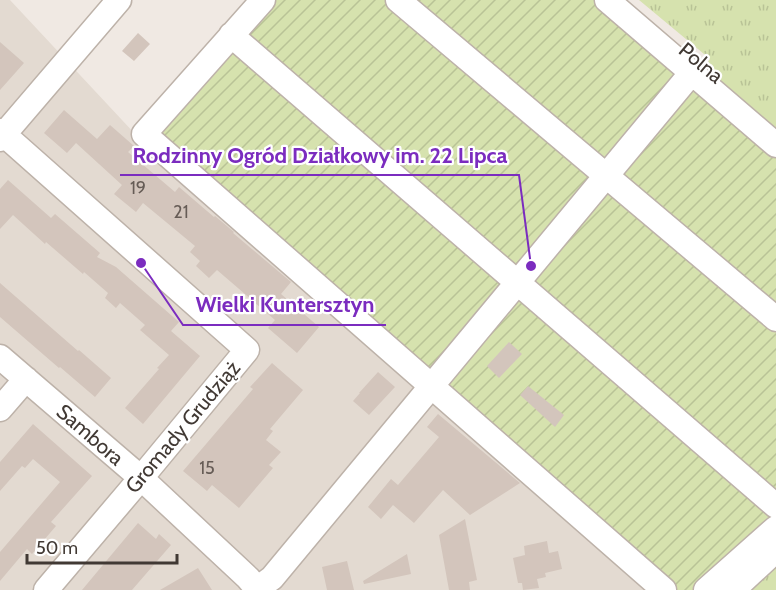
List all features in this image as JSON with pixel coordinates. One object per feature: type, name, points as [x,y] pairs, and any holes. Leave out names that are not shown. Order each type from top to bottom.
[{"type":"street","points":[[1,135],[119,0]]},
{"type":"street","points":[[263,0],[144,134],[426,393],[664,590]]},
{"type":"street","points":[[398,0],[776,319]]},
{"type":"street","points":[[607,0],[776,146]]},
{"type":"street","name":"Polna","points":[[626,0],[776,127]]},
{"type":"street","points":[[231,35],[776,506]]},
{"type":"street","name":"Sambora","points":[[0,357],[141,478],[258,589],[272,578],[689,76]]},
{"type":"street","name":"Gromady Grudziąż","points":[[1,135],[247,350],[46,590]]},
{"type":"street","points":[[0,409],[26,379]]},
{"type":"street","points":[[706,590],[776,528]]},
{"type":"street","points":[[733,590],[776,550]]},
{"type":"shaded area","points":[[0,0],[10,0],[136,135],[655,590],[0,590]]},
{"type":"green space","points":[[256,0],[612,0],[776,142],[776,535],[715,590],[655,590],[136,135]]},
{"type":"green space","points":[[639,0],[776,0],[776,142],[699,76],[710,59]]},
{"type":"green space","points":[[776,535],[776,590],[715,590]]},
{"type":"building","points":[[138,33],[150,44],[134,61],[122,51]]},
{"type":"building","points":[[0,42],[24,63],[0,90]]},
{"type":"building","points":[[64,110],[97,139],[110,125],[134,146],[128,152],[175,192],[179,187],[291,282],[281,294],[319,327],[297,353],[268,328],[275,320],[217,270],[209,278],[196,266],[200,261],[190,252],[195,246],[143,203],[136,212],[114,194],[122,185],[76,143],[67,153],[44,133]]},
{"type":"building","points":[[8,180],[51,218],[55,214],[100,253],[97,257],[116,267],[179,322],[171,331],[200,356],[143,424],[125,408],[169,355],[140,330],[145,325],[120,303],[116,308],[105,298],[108,293],[46,242],[45,244],[13,215],[0,229],[0,189]]},
{"type":"building","points":[[0,283],[111,378],[95,397],[0,317]]},
{"type":"building","points":[[509,342],[522,354],[499,378],[487,366]]},
{"type":"building","points":[[272,363],[303,390],[270,429],[273,431],[266,440],[281,452],[269,465],[273,468],[239,508],[212,485],[207,491],[183,471],[253,389],[250,387]]},
{"type":"building","points":[[378,372],[395,387],[369,415],[353,401]]},
{"type":"building","points":[[528,386],[564,415],[555,427],[520,395]]},
{"type":"building","points":[[438,414],[520,483],[470,515],[443,490],[414,523],[393,505],[381,519],[368,507],[391,479],[398,485],[439,437],[427,427]]},
{"type":"building","points":[[33,424],[92,476],[51,522],[56,526],[32,554],[27,549],[0,581],[0,552],[60,482],[33,459],[25,468],[22,466],[0,491],[0,462]]},
{"type":"building","points":[[465,519],[477,580],[469,582],[470,590],[449,590],[439,535]]},
{"type":"building","points":[[138,523],[156,539],[159,534],[171,545],[132,590],[82,590]]},
{"type":"building","points":[[547,541],[549,553],[558,551],[562,569],[545,573],[546,577],[537,579],[539,588],[523,590],[522,583],[518,583],[513,558],[525,555],[524,546]]},
{"type":"building","points":[[407,554],[411,574],[364,584],[363,581]]},
{"type":"building","points":[[347,561],[354,590],[327,590],[322,567]]},
{"type":"building","points":[[198,568],[212,590],[160,590]]},
{"type":"place","name":"Wielki Kuntersztyn","points":[[141,263]]},
{"type":"place","name":"Rodzinny Ogród Działkowy im. 22 Lipca","points":[[531,266]]}]
